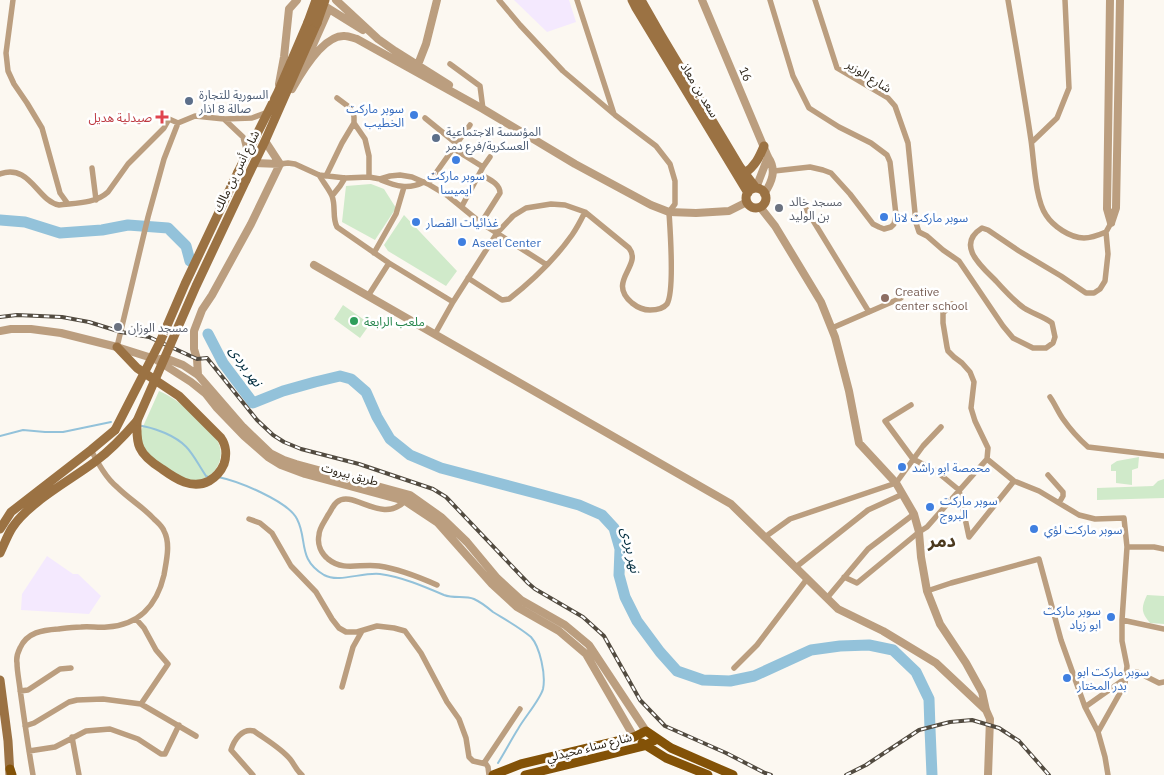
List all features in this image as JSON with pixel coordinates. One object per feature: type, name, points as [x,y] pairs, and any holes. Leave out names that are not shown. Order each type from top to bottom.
[{"type":"main road","name":"شارع أنس بن مالك","points":[[91,450],[115,430],[160,342],[238,172],[272,114],[312,22],[314,0]]},
{"type":"main road","name":"شارع أنس بن مالك","points":[[137,421],[196,286],[265,141],[278,92],[324,0]]},
{"type":"main road","name":"سعد بن معاذ","points":[[632,0],[747,198]]},
{"type":"main road","name":"سعد بن معاذ","points":[[641,0],[745,173],[760,191]]},
{"type":"main road","points":[[745,173],[755,165],[764,146]]},
{"type":"main road","points":[[751,190],[760,191],[765,200],[757,208],[751,207],[747,198],[751,190]]},
{"type":"main road","points":[[117,347],[137,368],[179,396],[221,438],[226,452],[223,465],[217,475],[204,483],[190,484],[184,482],[169,474],[143,454],[137,440],[137,421]]},
{"type":"main road","points":[[0,553],[12,528],[26,513],[42,499],[96,461],[120,441],[137,421]]},
{"type":"main road","points":[[0,529],[11,512],[91,450]]},
{"type":"main road","points":[[0,680],[11,773]]},
{"type":"main road","points":[[493,775],[521,764],[634,737],[646,731],[670,748],[733,775]]},
{"type":"main road","points":[[634,737],[644,746],[666,758],[708,775]]},
{"type":"main road","name":"شارع سناء محيدلي","points":[[525,775],[644,746],[657,739]]},
{"type":"street","points":[[14,0],[6,53],[8,71],[14,84],[42,128],[60,193],[68,204]]},
{"type":"street","points":[[278,92],[284,57],[289,0]]},
{"type":"street","points":[[289,9],[298,0]]},
{"type":"street","points":[[314,0],[378,39],[417,68]]},
{"type":"street","points":[[336,0],[378,39]]},
{"type":"street","points":[[417,68],[426,44],[437,0]]},
{"type":"street","points":[[435,334],[497,233],[513,216],[526,208],[551,204],[565,205],[585,212],[629,248],[633,253],[633,258],[623,281],[622,290],[626,298],[634,305],[646,310],[659,310],[667,304],[671,292],[669,212],[675,204],[675,181],[670,164],[656,146],[615,115],[563,71],[499,0]]},
{"type":"street","points":[[577,0],[615,115]]},
{"type":"street","name":"16","points":[[702,0],[774,171]]},
{"type":"street","points":[[760,191],[771,182],[774,171],[810,167],[831,173],[873,224],[884,228],[891,227],[894,224],[896,215],[890,162],[887,155],[871,142],[839,127],[809,108],[793,76],[770,0]]},
{"type":"street","name":"شارع الوزير","points":[[815,0],[837,68],[888,98],[894,106],[908,143],[916,223],[919,232],[959,261],[1013,338],[1034,348],[1046,348],[1054,343],[1055,337],[1052,323],[1022,306],[978,263],[972,255],[970,248],[971,239],[976,232],[982,228],[988,230],[1086,293],[1094,293],[1100,289],[1104,281],[1108,254],[1106,232]]},
{"type":"street","points":[[1008,0],[1032,142],[1039,196],[1044,213],[1054,225],[1071,235],[1082,238],[1106,232],[1116,208],[1120,0]]},
{"type":"street","points":[[1032,142],[1056,118],[1069,88],[1066,0]]},
{"type":"street","points":[[1110,0],[1107,210],[1110,222]]},
{"type":"street","points":[[296,81],[329,9]]},
{"type":"street","points":[[0,174],[8,172],[24,176],[54,205],[96,200],[108,192],[128,164],[164,128],[169,119],[178,123],[195,116],[224,119],[252,118],[272,114],[313,58],[330,40],[344,35],[365,42],[417,68],[460,92],[468,100],[575,164],[651,206],[669,212],[729,212],[747,198]]},
{"type":"street","points":[[450,64],[480,86],[483,109]]},
{"type":"street","points":[[326,176],[354,123],[353,112],[337,98]]},
{"type":"street","points":[[425,118],[455,146],[483,167]]},
{"type":"street","points":[[224,119],[243,137],[247,154]]},
{"type":"street","points":[[117,347],[148,217],[164,159],[178,123]]},
{"type":"street","points":[[354,123],[365,139],[369,156],[370,177]]},
{"type":"street","points":[[254,163],[288,163],[319,175],[344,178],[370,177],[387,183],[411,187],[426,183],[470,125]]},
{"type":"street","points":[[265,141],[280,164]]},
{"type":"street","points":[[462,206],[490,157]]},
{"type":"street","points":[[760,191],[761,173],[768,157]]},
{"type":"street","points":[[198,375],[197,358],[194,349],[194,332],[202,310],[251,224],[280,164]]},
{"type":"street","points":[[92,168],[96,200]]},
{"type":"street","points":[[480,174],[498,185],[500,190],[481,223]]},
{"type":"street","points":[[319,175],[332,196],[337,227],[389,263],[453,302]]},
{"type":"street","points":[[380,180],[400,175],[412,177],[426,183],[462,206],[481,223],[547,265]]},
{"type":"street","points":[[332,196],[344,178]]},
{"type":"street","points":[[374,253],[396,214],[404,187]]},
{"type":"street","points":[[760,206],[775,226],[821,302],[832,328],[849,391],[859,443],[896,483],[914,514],[919,532],[927,591],[940,624],[966,663],[982,692],[990,719],[988,775]]},
{"type":"street","points":[[806,209],[869,312]]},
{"type":"street","points":[[468,278],[502,300],[509,299],[547,265],[573,234],[585,212]]},
{"type":"street","points":[[368,296],[389,263]]},
{"type":"street","points":[[314,265],[731,504],[838,609],[882,631],[936,663],[986,710]]},
{"type":"street","points":[[832,328],[901,298]]},
{"type":"street","points":[[844,577],[857,583],[927,527],[987,459],[988,448],[971,408],[974,382],[970,372],[948,351],[947,347],[943,313],[952,304]]},
{"type":"street","name":"طريق بيروت","points":[[0,332],[11,329],[47,330],[117,347],[155,359],[206,394],[244,436],[268,457],[281,465],[305,474],[404,501],[438,523],[492,584],[517,607],[559,631],[586,654],[634,737]]},
{"type":"street","points":[[155,359],[170,360],[183,365],[198,375],[243,427],[270,453],[296,464],[410,495],[441,517],[467,542],[497,578],[521,600],[565,625],[589,645],[646,731]]},
{"type":"street","points":[[1050,397],[1062,417],[1088,447],[1164,456]]},
{"type":"street","points":[[911,405],[885,421],[913,459],[936,471],[959,490],[969,537],[1014,481]]},
{"type":"street","points":[[765,537],[790,519],[896,483],[923,446],[941,427]]},
{"type":"street","points":[[33,775],[16,661],[20,648],[29,637],[44,630],[108,627],[136,619],[153,602],[162,584],[167,554],[164,530],[148,512],[116,487],[96,461],[91,450]]},
{"type":"street","points":[[987,459],[1014,481],[1039,491],[1079,515],[1095,519],[1124,518],[1127,547],[1122,641],[1127,666],[1126,678],[1125,684],[1098,732]]},
{"type":"street","points":[[1048,475],[1063,492],[1059,504]]},
{"type":"street","points":[[796,567],[868,510],[903,494]]},
{"type":"street","points":[[404,501],[398,507],[386,510],[350,500],[341,500],[334,505],[320,530],[320,549],[329,560],[342,566],[387,568],[402,571],[437,585]]},
{"type":"street","points":[[827,598],[868,549],[914,514]]},
{"type":"street","points":[[249,519],[260,523],[272,533],[291,566],[316,592],[339,628],[346,632],[362,631],[377,626],[405,631],[421,653],[447,702],[459,719],[466,738],[469,757],[473,761],[484,763],[488,767],[488,775]]},
{"type":"street","points":[[1127,547],[1164,549]]},
{"type":"street","points":[[927,591],[951,582],[1038,559],[1061,640],[1085,707],[1098,732],[1108,775]]},
{"type":"street","points":[[734,668],[757,645],[807,579]]},
{"type":"street","points":[[136,619],[144,628],[156,650],[168,664],[141,704]]},
{"type":"street","points":[[1122,620],[1164,629]]},
{"type":"street","points":[[342,687],[353,647],[362,631]]},
{"type":"street","points":[[20,691],[28,690],[60,669],[71,668]]},
{"type":"street","points":[[1085,707],[1137,672],[1159,683],[1164,682]]},
{"type":"street","points":[[25,726],[34,723],[69,702],[103,699],[141,704],[196,736]]},
{"type":"street","points":[[484,763],[520,709]]},
{"type":"street","points":[[29,751],[55,747],[86,731],[110,729],[138,740],[164,754],[179,725]]},
{"type":"street","points":[[253,775],[231,750],[238,737],[249,730],[254,731],[283,752],[290,759],[294,772],[302,775]]},
{"type":"street","points":[[72,738],[79,775]]},
{"type":"shaded area","points":[[514,0],[569,0],[576,22],[547,32]]},
{"type":"shaded area","points":[[47,556],[73,574],[78,574],[101,596],[89,614],[21,610],[22,594]]},
{"type":"green space","points":[[371,184],[384,189],[396,208],[375,240],[342,222],[346,186]]},
{"type":"green space","points":[[404,215],[457,271],[446,286],[388,251],[384,245]]},
{"type":"green space","points":[[343,305],[370,324],[360,338],[334,319]]},
{"type":"green space","points":[[159,391],[176,400],[198,419],[217,440],[221,455],[219,462],[212,474],[206,478],[199,480],[186,479],[157,462],[143,447],[141,431]]},
{"type":"green space","points":[[1139,457],[1138,468],[1132,470],[1132,485],[1116,483],[1116,471],[1111,471],[1111,465],[1117,461]]},
{"type":"green space","points":[[1164,479],[1164,498],[1097,500],[1097,488],[1153,486],[1158,481]]},
{"type":"green space","points":[[1147,595],[1164,596],[1164,624],[1150,623],[1145,616],[1143,607]]},
{"type":"waterway","name":"نهر بردى","points":[[0,220],[25,222],[60,233],[102,230],[128,225],[168,228],[186,246],[190,261]]},
{"type":"waterway","name":"نهر بردى","points":[[208,334],[223,363],[253,403],[283,391],[315,382],[340,376],[351,379],[366,392],[377,417],[390,439],[410,455],[441,468],[579,505],[602,515],[614,528],[620,549],[619,575],[625,597],[637,621],[677,671],[703,680],[730,681],[754,676],[811,650],[869,645],[893,650],[916,672],[929,699],[932,775]]},
{"type":"waterway","points":[[0,436],[23,430],[63,432],[111,422]]},
{"type":"waterway","points":[[142,426],[165,433],[180,441],[190,451],[208,477]]},
{"type":"waterway","points":[[218,477],[262,493],[284,505],[292,512],[300,527],[306,556],[316,569],[324,575],[337,578],[366,574],[388,575],[448,596],[471,598],[482,603],[531,637],[542,662],[543,689],[498,763]]},
{"type":"railway","points":[[0,317],[17,315],[62,317],[89,322],[121,332],[149,337],[197,359],[207,358],[257,420],[273,435],[284,442],[301,449],[359,464],[433,489],[446,497],[528,583],[583,617],[604,636],[640,700],[665,726],[771,775]]},
{"type":"railway","points":[[846,775],[866,765],[919,730],[950,722],[972,720],[999,728],[1019,741],[1049,775]]},
{"type":"place","name":"السورية للتجارة صالة 8 اذار","points":[[189,101]]},
{"type":"place","name":"سوبر ماركت الخطيب","points":[[414,115]]},
{"type":"place","name":"صيدلية هديل","points":[[162,117]]},
{"type":"place","name":"المؤسسة الاجتماعية العسكرية/فرع دمر","points":[[436,138]]},
{"type":"place","name":"سوبر ماركت ايميسا","points":[[456,160]]},
{"type":"place","name":"مسجد خالد بن الوليد","points":[[779,208]]},
{"type":"place","name":"سوبر ماركت لانا","points":[[884,217]]},
{"type":"place","name":"غذائيات القصار","points":[[416,222]]},
{"type":"place","name":"Aseel Center","points":[[462,242]]},
{"type":"place","name":"Creative center school","points":[[885,298]]},
{"type":"place","name":"ملعب الرابعة","points":[[354,321]]},
{"type":"place","name":"مسجد الوزان","points":[[118,327]]},
{"type":"place","name":"محمصة ابو راشد","points":[[902,467]]},
{"type":"place","name":"سوبر ماركت البروج","points":[[930,507]]},
{"type":"place","name":"سوبر ماركت لؤي","points":[[1034,529]]},
{"type":"place","name":"سوبر ماركت ابو زياد","points":[[1111,617]]},
{"type":"place","name":"سوبر ماركت ابو بدر المختار","points":[[1067,678]]},
{"type":"district","name":"دمر","points":[[942,540]]}]
